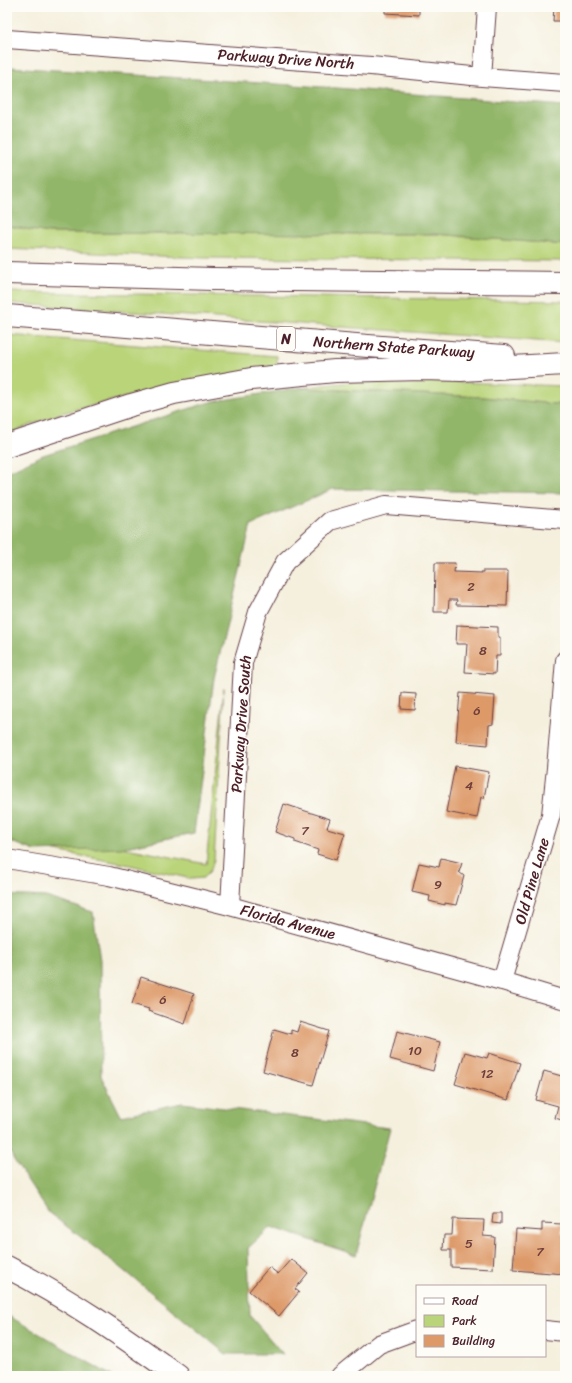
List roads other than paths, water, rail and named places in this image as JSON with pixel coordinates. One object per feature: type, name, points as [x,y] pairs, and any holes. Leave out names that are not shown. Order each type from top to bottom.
[{"type":"main road","points":[[7,273],[205,279],[565,283]]},
{"type":"main road","name":"Northern State Parkway","points":[[7,316],[368,346],[565,360]]},
{"type":"main road","points":[[7,446],[174,393],[250,379],[335,371],[423,368],[461,370],[565,364]]},
{"type":"main road","points":[[7,1267],[58,1295],[101,1322],[178,1376]]},
{"type":"street","points":[[482,77],[487,7]]},
{"type":"street","name":"Parkway Drive North","points":[[7,39],[371,66],[482,77],[565,83]]},
{"type":"street","name":"Parkway Drive South","points":[[230,906],[242,663],[258,612],[285,562],[330,521],[386,505],[565,520]]},
{"type":"street","name":"Old Pine Lane","points":[[502,981],[551,815],[565,660]]},
{"type":"street","name":"Florida Avenue","points":[[7,859],[109,876],[230,906],[502,981],[565,1000]]},
{"type":"street","points":[[340,1376],[379,1344],[416,1330]]},
{"type":"street","points":[[546,1330],[565,1332]]}]
